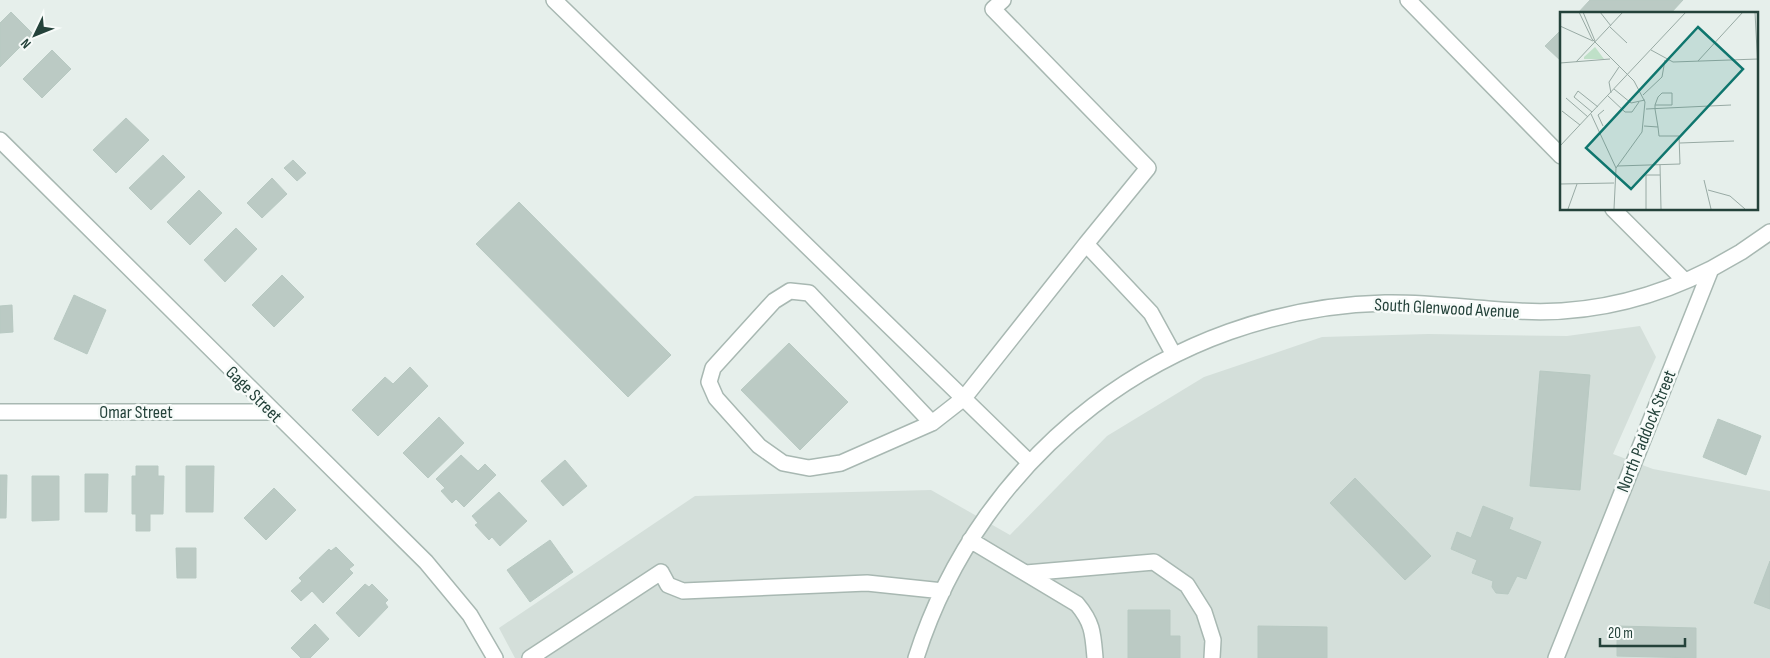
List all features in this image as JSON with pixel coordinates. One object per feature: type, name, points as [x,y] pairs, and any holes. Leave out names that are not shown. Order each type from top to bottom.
[{"type":"street","points":[[554,0],[1029,462]]},
{"type":"street","points":[[932,423],[809,293],[790,291],[774,300],[713,368],[709,382],[716,398],[759,446],[783,463],[810,468],[841,463],[932,423],[964,398],[1148,168],[993,9],[1003,0]]},
{"type":"street","points":[[1408,0],[1560,155]]},
{"type":"street","name":"Gage Street","points":[[0,140],[438,574],[470,615],[495,658]]},
{"type":"street","points":[[1614,210],[1684,281]]},
{"type":"street","points":[[1711,269],[1741,252],[1770,232]]},
{"type":"street","points":[[1086,244],[1151,313],[1174,355]]},
{"type":"street","name":"South Glenwood Avenue","points":[[916,658],[942,590],[970,540],[998,500],[1029,462],[1089,409],[1126,382],[1174,355],[1239,328],[1292,314],[1328,308],[1366,304],[1412,303],[1520,311],[1561,311],[1619,302],[1684,281],[1711,269]]},
{"type":"street","name":"North Paddock Street","points":[[1556,658],[1711,269]]},
{"type":"street","name":"Omar Street","points":[[0,412],[273,412]]},
{"type":"street","points":[[970,540],[1077,604],[1087,616],[1093,628],[1095,658]]},
{"type":"street","points":[[1026,573],[1154,562],[1187,585],[1204,612],[1213,640],[1212,658]]},
{"type":"street","points":[[530,658],[661,572],[668,585],[683,592],[867,583],[942,590]]},
{"type":"shaded area","points":[[1640,326],[1656,357],[1613,454],[1653,469],[1770,491],[1770,658],[515,658],[499,628],[695,496],[931,490],[1010,535],[1107,436],[1204,377],[1322,337],[1428,334],[1567,336]]},
{"type":"building","points":[[1590,0],[1683,0],[1672,12],[1579,12]]},
{"type":"building","points":[[11,12],[33,34],[0,67],[0,23]]},
{"type":"building","points":[[1560,31],[1560,60],[1545,46]]},
{"type":"building","points":[[52,50],[71,69],[42,98],[23,79]]},
{"type":"building","points":[[126,118],[149,140],[116,173],[93,150]]},
{"type":"building","points":[[163,155],[185,177],[151,210],[129,188]]},
{"type":"building","points":[[293,160],[306,173],[297,181],[284,168]]},
{"type":"building","points":[[272,178],[287,194],[262,218],[247,203]]},
{"type":"building","points":[[199,190],[222,213],[190,245],[167,222]]},
{"type":"building","points":[[519,202],[671,355],[628,397],[476,244]]},
{"type":"building","points":[[236,228],[257,249],[225,282],[204,260]]},
{"type":"building","points":[[282,275],[304,297],[274,327],[252,305]]},
{"type":"building","points":[[74,295],[106,310],[87,354],[54,339]]},
{"type":"building","points":[[12,305],[13,332],[0,333],[0,306]]},
{"type":"building","points":[[789,343],[848,402],[800,450],[741,390]]},
{"type":"building","points":[[410,367],[428,386],[378,436],[352,410],[385,377],[393,384]]},
{"type":"building","points":[[1540,371],[1590,375],[1580,490],[1530,486]]},
{"type":"building","points":[[439,417],[464,443],[428,478],[403,453]]},
{"type":"building","points":[[1718,419],[1761,436],[1746,475],[1703,457]]},
{"type":"building","points":[[461,455],[478,471],[485,464],[496,475],[464,507],[456,499],[452,503],[441,491],[445,488],[436,479]]},
{"type":"building","points":[[565,460],[587,486],[563,506],[541,481]]},
{"type":"building","points":[[136,466],[158,466],[158,476],[164,476],[163,514],[150,514],[150,531],[136,531],[136,514],[132,514],[132,476],[136,476]]},
{"type":"building","points":[[186,466],[214,466],[213,512],[186,512]]},
{"type":"building","points":[[85,474],[108,474],[107,512],[85,512]]},
{"type":"building","points":[[0,475],[7,475],[6,518],[0,518]]},
{"type":"building","points":[[32,476],[59,476],[59,520],[32,521]]},
{"type":"building","points":[[1355,478],[1431,556],[1405,580],[1330,503]]},
{"type":"building","points":[[274,488],[296,510],[266,540],[244,518]]},
{"type":"building","points":[[499,492],[527,521],[500,546],[492,537],[489,540],[475,525],[478,523],[472,516]]},
{"type":"building","points":[[1483,506],[1513,518],[1509,529],[1541,542],[1526,579],[1517,576],[1508,594],[1496,593],[1492,587],[1493,581],[1472,573],[1477,560],[1451,549],[1457,532],[1471,538]]},
{"type":"building","points":[[550,540],[573,572],[530,602],[507,570]]},
{"type":"building","points":[[336,547],[354,565],[349,569],[353,573],[323,603],[312,591],[301,601],[291,591],[302,581],[299,578],[329,549],[331,551]]},
{"type":"building","points":[[176,548],[196,548],[196,578],[177,578]]},
{"type":"building","points":[[1770,561],[1770,609],[1754,603]]},
{"type":"building","points":[[365,584],[369,587],[372,584],[388,600],[385,603],[388,607],[359,637],[336,613]]},
{"type":"building","points":[[1128,610],[1170,610],[1170,636],[1180,636],[1180,658],[1128,658]]},
{"type":"building","points":[[315,624],[329,639],[310,658],[301,658],[291,648]]},
{"type":"building","points":[[1258,626],[1327,627],[1327,658],[1258,658]]},
{"type":"building","points":[[1617,626],[1696,628],[1696,658],[1617,656]]}]
